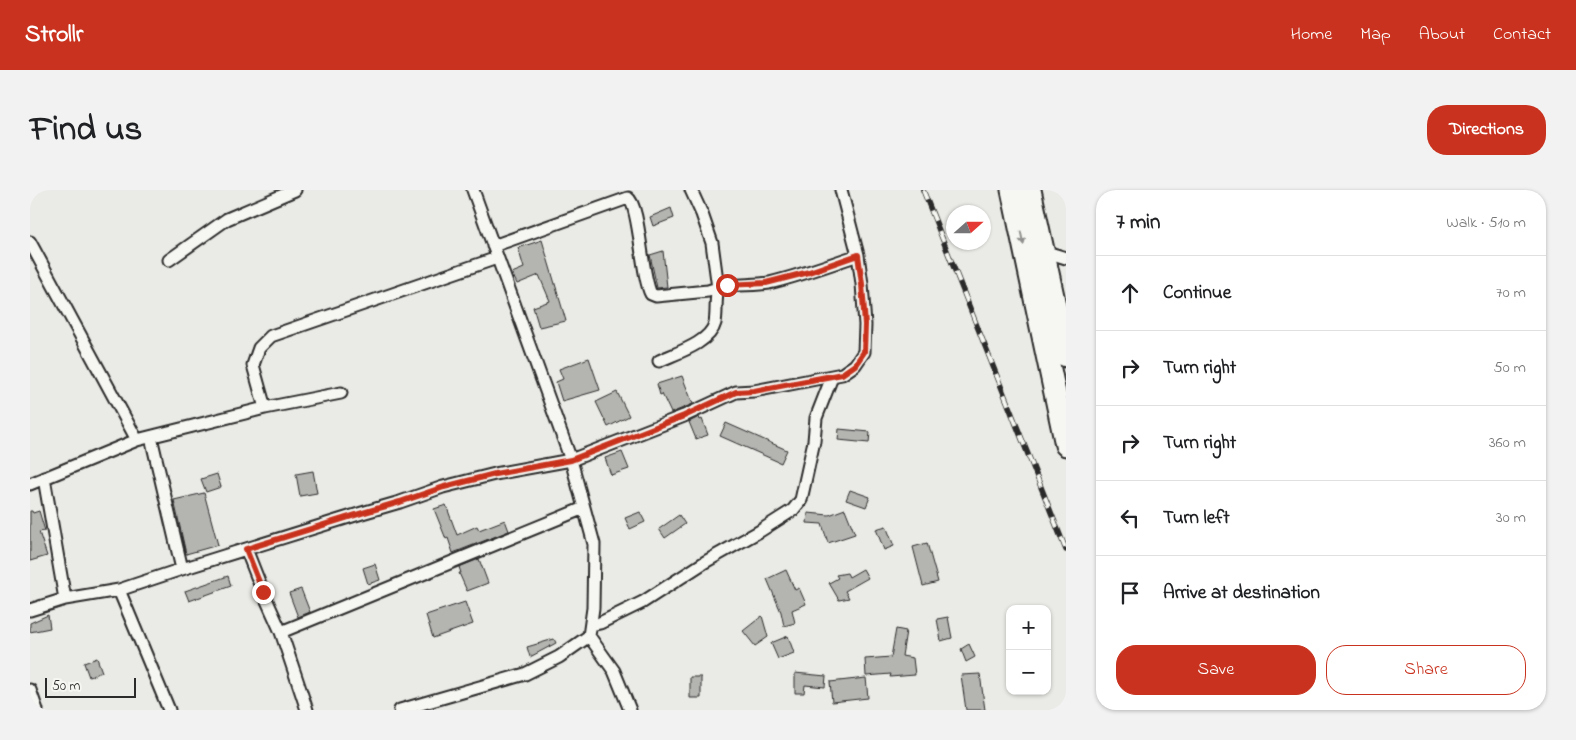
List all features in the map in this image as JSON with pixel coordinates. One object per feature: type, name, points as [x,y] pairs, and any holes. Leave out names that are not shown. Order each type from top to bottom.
[{"type":"highway","points":[[1012,190],[1066,445]]},
{"type":"highway","points":[[1030,190],[1066,356]]},
{"type":"street","points":[[170,260],[227,219],[295,190]]},
{"type":"street","points":[[473,190],[571,460],[594,544],[593,608],[590,630],[614,671],[630,710]]},
{"type":"street","points":[[659,361],[703,340],[713,330],[715,320],[715,299],[718,288],[712,243],[691,190]]},
{"type":"street","points":[[30,610],[65,599],[119,590],[444,487],[495,474],[571,460],[684,416],[736,392],[754,391],[842,374],[855,365],[864,352],[865,325],[858,255],[841,190]]},
{"type":"street","points":[[493,246],[628,198],[632,201],[635,209],[641,258],[651,294],[656,296],[708,291],[727,285],[766,283],[809,272],[858,255]]},
{"type":"street","points":[[30,242],[137,440]]},
{"type":"street","points":[[1043,251],[1066,258]]},
{"type":"street","points":[[265,408],[253,366],[259,348],[271,336],[497,258]]},
{"type":"street","points":[[400,710],[525,674],[559,657],[600,623],[643,602],[793,510],[801,500],[814,441],[816,418],[832,377]]},
{"type":"street","points":[[30,484],[137,440],[265,408],[341,393]]},
{"type":"street","points":[[151,437],[182,569]]},
{"type":"street","points":[[44,478],[65,599]]},
{"type":"street","points":[[281,632],[584,508]]},
{"type":"street","points":[[246,549],[281,632],[307,710]]},
{"type":"street","points":[[119,590],[169,710]]},
{"type":"street","points":[[30,690],[37,710]]},
{"type":"building","points":[[671,208],[674,218],[653,226],[650,217]]},
{"type":"building","points":[[542,240],[566,321],[539,327],[533,307],[550,301],[539,275],[517,284],[512,273],[524,268],[518,248]]},
{"type":"building","points":[[663,251],[667,287],[657,288],[650,255]]},
{"type":"building","points":[[589,358],[600,390],[562,401],[556,382],[563,379],[559,369]]},
{"type":"building","points":[[682,376],[693,404],[671,413],[662,394],[660,395],[657,384]]},
{"type":"building","points":[[617,392],[629,416],[608,427],[596,402]]},
{"type":"building","points":[[699,417],[700,420],[702,419],[708,435],[696,439],[689,422]]},
{"type":"building","points":[[726,423],[787,450],[781,463],[720,436]]},
{"type":"building","points":[[839,429],[870,432],[869,443],[838,440]]},
{"type":"building","points":[[622,452],[629,469],[611,475],[605,458]]},
{"type":"building","points":[[313,471],[317,493],[300,496],[296,474]]},
{"type":"building","points":[[217,474],[221,487],[206,492],[201,479]]},
{"type":"building","points":[[850,490],[870,497],[866,507],[846,500]]},
{"type":"building","points":[[204,493],[218,545],[186,554],[174,500]]},
{"type":"building","points":[[446,505],[457,535],[477,526],[479,530],[505,520],[509,531],[453,553],[434,509]]},
{"type":"building","points":[[845,509],[855,534],[828,543],[822,524],[807,523],[808,513],[829,515]]},
{"type":"building","points":[[30,511],[33,513],[39,511],[45,531],[39,532],[47,556],[30,561]]},
{"type":"building","points":[[640,512],[645,522],[630,529],[625,518]]},
{"type":"building","points":[[679,515],[685,524],[665,538],[659,529]]},
{"type":"building","points":[[886,526],[894,546],[884,550],[876,529]]},
{"type":"building","points":[[927,543],[938,582],[923,586],[913,547]]},
{"type":"building","points":[[479,559],[488,583],[467,591],[459,573],[461,573],[459,567]]},
{"type":"building","points":[[375,564],[380,580],[368,584],[363,568]]},
{"type":"building","points":[[863,569],[868,578],[845,591],[849,598],[839,600],[829,583],[838,578],[836,575],[847,573],[849,577]]},
{"type":"building","points":[[786,570],[795,590],[799,588],[806,604],[792,610],[795,623],[784,626],[781,612],[767,579]]},
{"type":"building","points":[[228,576],[231,586],[189,601],[185,591]]},
{"type":"building","points":[[301,589],[310,612],[298,617],[289,593]]},
{"type":"building","points":[[465,602],[473,624],[433,638],[426,615]]},
{"type":"building","points":[[48,615],[50,628],[30,632],[30,623]]},
{"type":"building","points":[[762,616],[768,637],[755,646],[743,631]]},
{"type":"building","points":[[948,617],[952,638],[941,641],[937,619]]},
{"type":"building","points":[[896,629],[906,631],[902,656],[913,658],[915,675],[866,676],[865,659],[891,657]]},
{"type":"building","points":[[788,636],[794,653],[778,659],[771,643]]},
{"type":"building","points":[[554,639],[556,643],[530,657],[527,647]]},
{"type":"building","points":[[969,644],[975,657],[966,662],[961,649]]},
{"type":"building","points":[[97,658],[102,672],[89,677],[84,663]]},
{"type":"building","points":[[795,673],[826,676],[825,687],[805,685],[804,693],[795,693]]},
{"type":"building","points":[[980,674],[985,710],[966,710],[961,675]]},
{"type":"building","points":[[690,677],[701,677],[701,698],[690,698]]},
{"type":"building","points":[[866,678],[868,698],[832,702],[830,682]]},
{"type":"railway","points":[[923,190],[1066,550]]},
{"type":"route","points":[[263,592],[246,549],[444,487],[495,474],[571,460],[684,416],[736,392],[754,391],[842,374],[855,365],[864,352],[865,325],[858,255],[809,272],[766,283],[727,285]]}]
